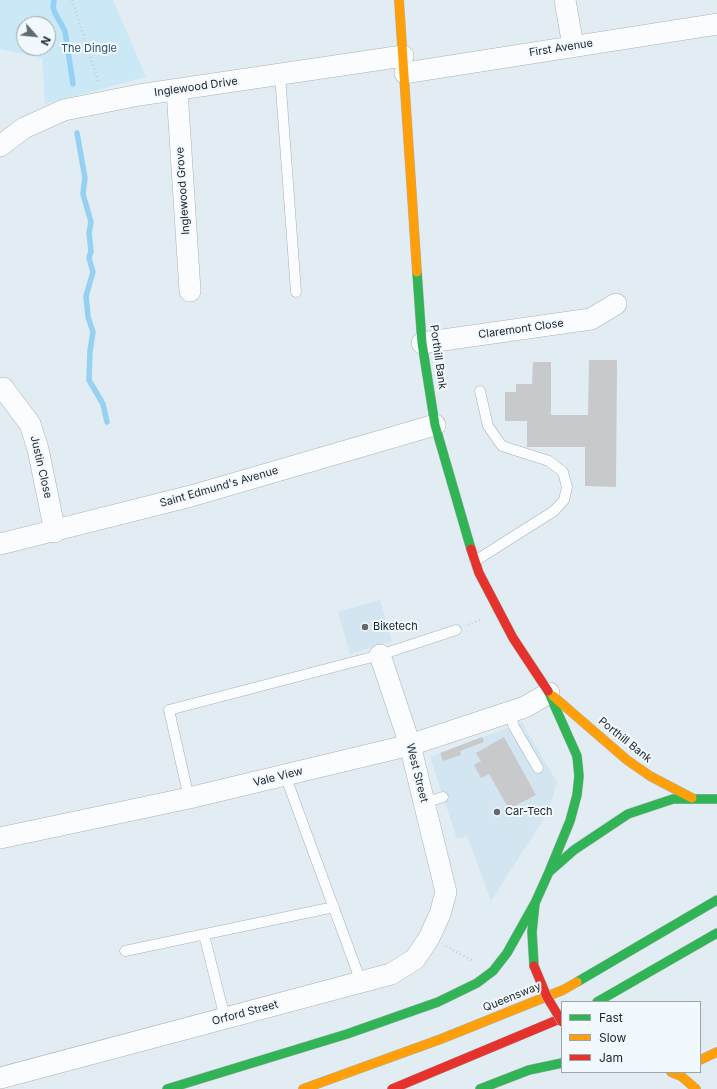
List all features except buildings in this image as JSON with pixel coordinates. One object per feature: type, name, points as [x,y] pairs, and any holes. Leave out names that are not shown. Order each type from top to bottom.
[{"type":"main road","name":"Porthill Bank","points":[[167,1089],[347,1034],[438,1002],[477,983],[493,971],[535,903],[550,872],[570,821],[577,795],[579,776],[577,756],[549,693],[513,638],[475,561],[436,425],[422,343],[399,0]]},
{"type":"main road","name":"Porthill Bank","points":[[549,693],[627,760],[650,776],[692,798]]},
{"type":"main road","points":[[550,872],[579,846],[628,814],[672,799],[717,799]]},
{"type":"main road","name":"Queensway","points":[[303,1089],[441,1039],[563,990],[717,900]]},
{"type":"main road","points":[[535,903],[532,932],[534,966],[547,997],[561,1020]]},
{"type":"main road","points":[[599,1001],[717,934]]},
{"type":"main road","points":[[392,1089],[561,1018]]},
{"type":"main road","points":[[701,1060],[717,1052]]},
{"type":"main road","points":[[480,1089],[529,1070],[561,1063]]},
{"type":"main road","points":[[674,1073],[681,1076],[696,1089]]},
{"type":"street","points":[[564,0],[572,46]]},
{"type":"street","name":"First Avenue","points":[[404,65],[572,46],[717,24]]},
{"type":"street","name":"Inglewood Drive","points":[[0,146],[24,128],[64,110],[104,101],[280,75],[404,65]]},
{"type":"street","name":"Inglewood Grove","points":[[177,90],[190,291]]},
{"type":"street","name":"Claremont Close","points":[[422,343],[591,319],[616,304]]},
{"type":"street","name":"Justin Close","points":[[5,386],[30,424],[38,449],[55,532]]},
{"type":"street","name":"Saint Edmund's Avenue","points":[[0,544],[55,532],[191,496],[436,425]]},
{"type":"street","name":"West Street","points":[[380,655],[410,745],[434,800],[446,892]]},
{"type":"street","name":"Vale View","points":[[0,838],[189,798],[410,745],[512,712],[525,707],[549,693]]},
{"type":"street","name":"Orford Street","points":[[0,1078],[391,974],[415,959],[429,938],[440,914],[446,892]]},
{"type":"lane","points":[[280,75],[296,292]]},
{"type":"lane","points":[[475,561],[554,511],[564,500],[567,487],[563,472],[549,461],[502,446],[488,426],[480,391]]},
{"type":"lane","points":[[189,798],[168,710],[380,655],[456,630]]},
{"type":"lane","points":[[512,712],[514,725],[538,768]]},
{"type":"lane","points":[[285,775],[362,982]]},
{"type":"lane","points":[[125,951],[334,907]]},
{"type":"lane","points":[[204,935],[225,1018]]},
{"type":"path","points":[[72,0],[104,101]]},
{"type":"path","points":[[456,630],[499,612]]},
{"type":"path","points":[[429,938],[493,971]]},
{"type":"shaded area","name":"Biketech","points":[[380,600],[392,641],[350,654],[338,612]]},
{"type":"shaded area","name":"Car-Tech","points":[[523,722],[526,730],[557,782],[552,800],[541,823],[491,901],[467,836],[457,839],[430,757]]},
{"type":"green space","name":"The Dingle","points":[[0,0],[113,0],[146,77],[45,104],[42,58],[33,56],[56,56],[56,16],[16,16],[16,52],[0,49]]},
{"type":"waterway","points":[[54,0],[53,7],[55,13],[65,31],[73,84]]},
{"type":"waterway","points":[[77,133],[85,178],[83,194],[91,222],[89,233],[91,251],[89,258],[93,272],[86,296],[88,317],[93,332],[90,351],[89,380],[103,404],[107,422]]},
{"type":"traffic: fast","points":[[417,272],[422,343],[435,425],[471,549]]},
{"type":"traffic: fast","points":[[548,691],[577,756],[579,776],[577,795],[570,821],[549,872]]},
{"type":"traffic: fast","points":[[534,966],[532,932],[535,903],[549,872],[574,850],[628,814],[673,799],[717,799]]},
{"type":"traffic: fast","points":[[577,982],[717,900]]},
{"type":"traffic: fast","points":[[167,1089],[347,1034],[438,1002],[477,983],[493,971],[507,953],[535,903]]},
{"type":"traffic: fast","points":[[599,1001],[717,933]]},
{"type":"traffic: fast","points":[[480,1089],[529,1070],[561,1063]]},
{"type":"traffic: slow","points":[[399,0],[417,272]]},
{"type":"traffic: slow","points":[[553,696],[627,760],[650,776],[692,798]]},
{"type":"traffic: slow","points":[[303,1089],[441,1039],[563,990],[577,982]]},
{"type":"traffic: slow","points":[[701,1060],[717,1052]]},
{"type":"traffic: slow","points":[[674,1073],[681,1076],[696,1089]]},
{"type":"traffic: jam","points":[[471,549],[479,573],[513,638],[548,691]]},
{"type":"traffic: jam","points":[[534,966],[547,997],[561,1020]]},
{"type":"traffic: jam","points":[[392,1089],[561,1018]]},
{"type":"place","name":"Biketech","points":[[365,627]]},
{"type":"place","name":"Car-Tech","points":[[497,812]]}]
